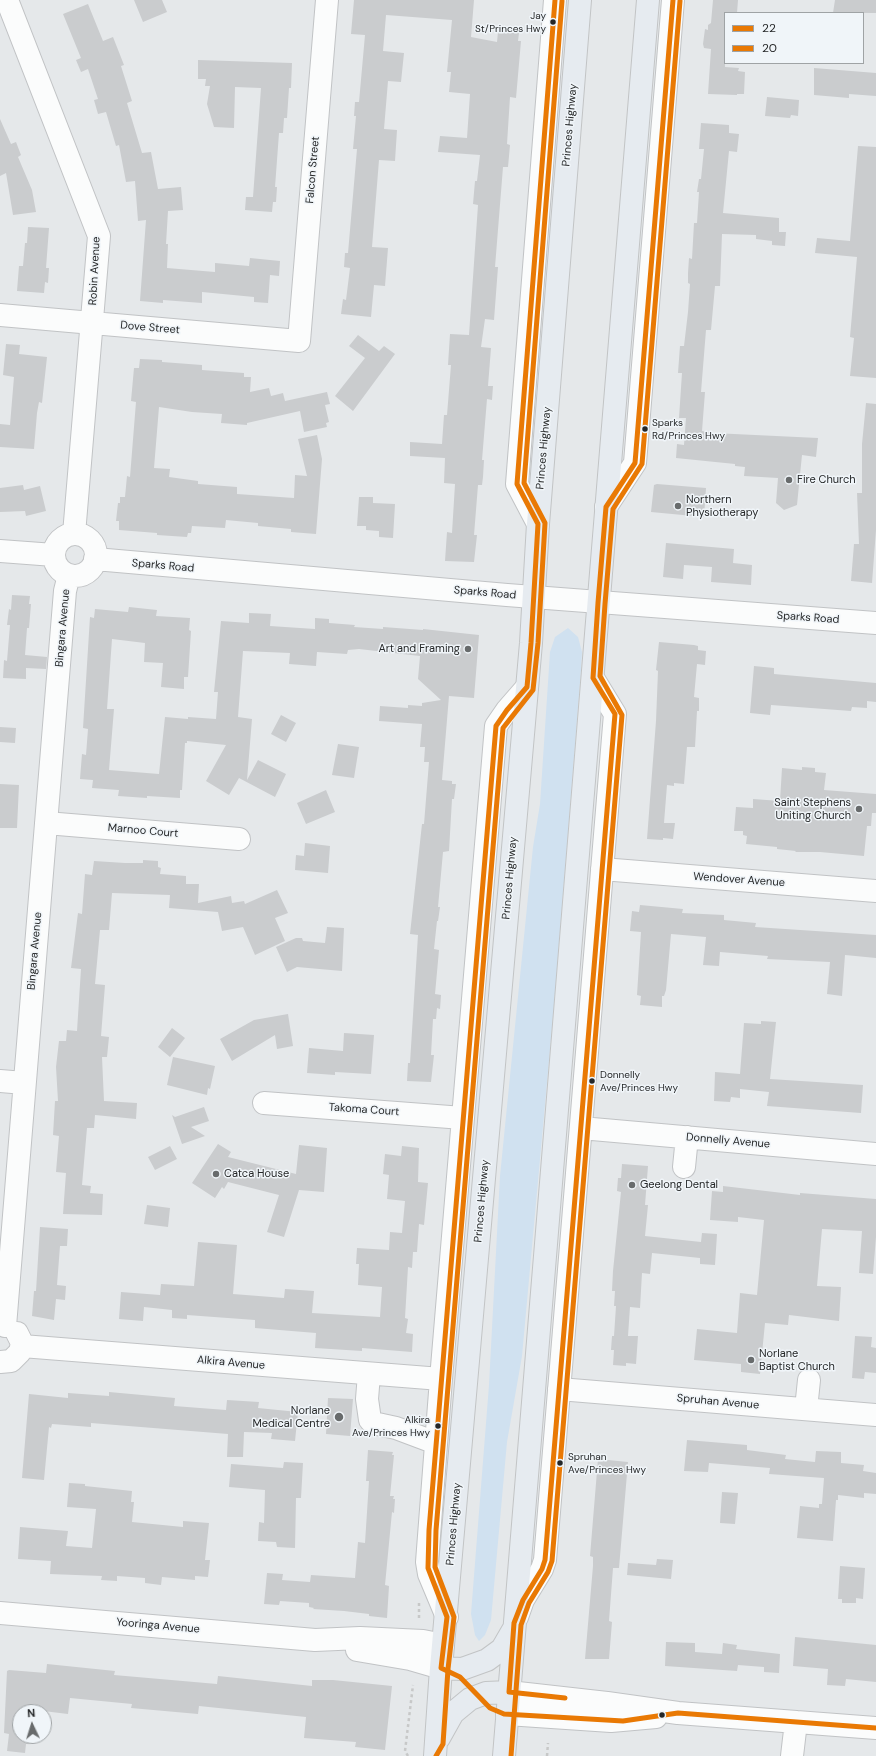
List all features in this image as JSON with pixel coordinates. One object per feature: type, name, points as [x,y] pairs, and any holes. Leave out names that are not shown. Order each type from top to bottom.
[{"type":"highway","name":"Princes Highway","points":[[433,1752],[447,1617],[527,688],[538,524],[580,0]]},
{"type":"highway","points":[[506,1752],[514,1623],[648,0]]},
{"type":"highway","points":[[441,1668],[458,1670],[482,1663],[499,1652],[510,1638],[514,1623]]},
{"type":"highway","points":[[443,1645],[455,1652],[469,1668],[489,1686],[497,1690],[508,1703]]},
{"type":"highway","points":[[441,1668],[460,1677],[477,1696]]},
{"type":"highway","points":[[433,1752],[445,1725],[453,1713],[461,1705],[477,1696],[492,1692],[508,1703]]},
{"type":"street","name":"Robin Avenue","points":[[7,0],[99,236],[74,534]]},
{"type":"street","name":"Falcon Street","points":[[300,341],[327,0]]},
{"type":"street","points":[[538,524],[517,484],[555,0]]},
{"type":"street","points":[[606,507],[635,463],[673,0]]},
{"type":"street","name":"Dove Street","points":[[0,315],[300,341]]},
{"type":"street","points":[[74,534],[86,538],[91,542],[95,553],[95,559],[88,571],[76,576],[63,573],[58,568],[54,556],[58,543],[74,534]]},
{"type":"street","points":[[0,552],[54,556]]},
{"type":"street","name":"Sparks Road","points":[[95,559],[598,603],[876,623]]},
{"type":"street","name":"Bingara Avenue","points":[[2,1326],[65,591],[69,575]]},
{"type":"street","points":[[514,1623],[523,1600],[544,1564],[581,1128],[615,714],[593,678]]},
{"type":"street","points":[[447,1617],[429,1574],[427,1565],[441,1379],[496,726],[506,710],[527,688]]},
{"type":"street","name":"Marnoo Court","points":[[46,823],[239,839]]},
{"type":"street","name":"Wendover Avenue","points":[[602,869],[876,891]]},
{"type":"street","points":[[0,1081],[24,1083]]},
{"type":"street","name":"Takoma Court","points":[[264,1103],[463,1118]]},
{"type":"street","name":"Donnelly Avenue","points":[[581,1128],[876,1154]]},
{"type":"street","points":[[684,1167],[687,1137]]},
{"type":"street","points":[[0,1367],[16,1358],[22,1346],[18,1334],[14,1329],[2,1326]]},
{"type":"street","name":"Alkira Avenue","points":[[22,1346],[441,1379]]},
{"type":"street","points":[[369,1374],[367,1399],[370,1420],[373,1423],[396,1428],[436,1443]]},
{"type":"street","points":[[806,1409],[809,1380]]},
{"type":"street","name":"Spruhan Avenue","points":[[559,1389],[876,1415]]},
{"type":"street","name":"Yooringa Avenue","points":[[0,1613],[315,1640],[360,1638],[423,1641],[443,1645]]},
{"type":"street","name":"Yooringa Avenue","points":[[315,1640],[374,1654],[410,1659],[441,1668]]},
{"type":"street","points":[[508,1703],[607,1703],[678,1713],[876,1728]]},
{"type":"street","points":[[792,1756],[796,1722]]},
{"type":"path","points":[[408,1756],[405,1751],[413,1685]]},
{"type":"path","points":[[547,1756],[548,1743]]},
{"type":"shaded area","points":[[568,628],[578,637],[582,652],[554,1006],[522,1356],[507,1442],[491,1620],[485,1635],[479,1641],[475,1635],[471,1614],[489,1385],[500,1176],[533,847],[540,804],[550,652],[555,637]]},
{"type":"building","points":[[134,0],[162,0],[167,12],[143,22]]},
{"type":"building","points":[[354,0],[474,0],[471,37],[497,42],[498,32],[519,33],[518,41],[521,41],[516,98],[510,97],[507,144],[510,145],[508,167],[503,167],[495,267],[498,267],[494,320],[485,319],[481,347],[491,348],[488,386],[493,386],[492,400],[487,399],[482,460],[484,460],[483,477],[482,485],[478,485],[474,535],[477,535],[474,562],[445,561],[447,532],[452,533],[455,484],[444,483],[445,458],[410,456],[410,442],[442,444],[444,415],[447,415],[451,365],[448,365],[450,334],[469,335],[478,205],[473,204],[475,181],[477,181],[480,155],[438,152],[440,136],[467,138],[470,94],[449,92],[451,72],[447,72],[452,20],[386,15],[383,51],[404,53],[401,82],[388,81],[384,129],[397,130],[395,161],[379,160],[372,247],[388,248],[385,286],[374,285],[371,317],[341,314],[343,299],[346,300],[350,268],[344,267],[345,253],[348,253],[357,149],[353,149],[356,116],[354,116],[355,102],[359,102],[365,35],[351,34]]},
{"type":"building","points":[[713,0],[738,0],[737,12],[724,12],[724,64],[725,67],[739,68],[738,71],[745,72],[744,94],[708,94],[711,49],[704,48],[703,44],[705,29],[708,30],[708,25],[711,23]]},
{"type":"building","points":[[835,0],[876,0],[876,13],[833,12]]},
{"type":"building","points":[[88,4],[103,41],[113,37],[124,65],[121,66],[132,101],[127,103],[142,153],[151,152],[158,189],[181,187],[183,210],[168,211],[166,244],[168,244],[167,268],[215,272],[215,263],[249,266],[250,258],[280,261],[279,276],[270,275],[268,303],[254,302],[254,297],[202,292],[202,303],[163,300],[163,303],[140,301],[146,220],[138,221],[135,181],[126,182],[119,145],[116,146],[106,112],[98,114],[94,100],[98,99],[88,69],[81,72],[76,60],[81,58],[63,14]]},
{"type":"building","points":[[198,60],[292,63],[291,88],[289,88],[287,118],[284,118],[283,133],[279,133],[275,187],[277,187],[276,202],[273,202],[272,212],[245,210],[246,197],[253,197],[261,88],[235,87],[234,128],[214,127],[207,104],[210,86],[205,86],[206,79],[198,79]]},
{"type":"building","points":[[814,68],[876,73],[876,96],[849,94],[849,98],[814,95]]},
{"type":"building","points":[[767,97],[799,100],[798,116],[791,115],[790,118],[765,116]]},
{"type":"building","points":[[0,119],[11,144],[16,142],[21,155],[18,157],[32,190],[36,212],[13,215],[6,173],[0,176]]},
{"type":"building","points":[[701,123],[729,125],[729,133],[739,134],[737,152],[729,151],[723,213],[779,218],[779,232],[786,232],[785,246],[772,245],[772,241],[756,239],[756,235],[722,234],[720,286],[715,286],[711,330],[706,330],[701,392],[705,392],[702,431],[713,433],[818,438],[816,457],[802,455],[797,505],[784,510],[776,503],[778,478],[744,476],[745,467],[735,466],[735,464],[676,458],[677,444],[684,445],[686,418],[679,418],[682,373],[678,373],[680,346],[684,346],[688,312],[690,284],[688,283],[689,258],[692,259],[694,223],[697,223],[699,192],[697,192],[699,179],[701,179],[704,149],[699,149]]},
{"type":"building","points":[[858,146],[876,147],[876,378],[850,376],[854,338],[850,337],[857,257],[815,253],[817,238],[850,241]]},
{"type":"building","points":[[28,227],[49,228],[46,268],[49,268],[48,283],[45,282],[44,293],[17,291],[19,266],[23,266]]},
{"type":"building","points":[[358,335],[379,351],[384,346],[395,354],[353,411],[335,396],[365,358],[349,346]]},
{"type":"building","points":[[6,344],[20,345],[19,354],[47,357],[42,403],[39,402],[37,413],[34,449],[0,447],[0,424],[10,425],[14,377],[3,375]]},
{"type":"building","points":[[140,359],[202,365],[202,370],[244,373],[244,377],[251,377],[250,392],[269,388],[271,396],[283,393],[285,401],[327,392],[330,404],[325,405],[329,422],[326,423],[327,427],[304,432],[300,411],[247,423],[247,425],[221,423],[222,414],[192,412],[159,407],[154,468],[170,469],[169,477],[198,481],[198,484],[237,487],[237,494],[294,498],[295,475],[307,476],[298,439],[317,435],[322,459],[316,534],[291,532],[291,529],[258,526],[258,523],[226,520],[225,528],[192,526],[191,533],[188,533],[187,537],[119,530],[119,521],[116,521],[118,503],[120,503],[120,497],[125,497],[127,476],[130,477],[136,402],[131,401],[134,368],[139,368]]},
{"type":"building","points":[[866,403],[876,404],[876,530],[872,583],[851,581],[854,544],[859,544],[857,493],[862,493],[862,444]]},
{"type":"building","points":[[23,485],[24,490],[40,486],[46,511],[26,516],[25,511],[0,512],[0,488]]},
{"type":"building","name":"Northern Physiotherapy","points":[[654,485],[706,488],[704,517],[651,512]]},
{"type":"building","points":[[359,497],[373,497],[373,503],[395,504],[393,538],[379,537],[379,531],[366,530],[366,526],[357,526]]},
{"type":"building","points":[[666,543],[734,549],[733,563],[752,565],[751,585],[711,582],[712,567],[684,565],[683,579],[663,577]]},
{"type":"building","points":[[12,595],[30,596],[29,604],[31,604],[29,628],[27,628],[25,655],[47,657],[46,669],[26,668],[26,679],[3,678],[4,660],[7,661],[10,625],[7,625],[9,609],[11,610]]},
{"type":"building","points":[[129,607],[157,610],[156,616],[190,618],[189,630],[191,631],[188,677],[184,677],[184,689],[161,687],[163,663],[144,662],[145,643],[112,639],[107,709],[114,709],[109,770],[159,774],[165,717],[216,719],[218,692],[214,692],[221,621],[249,623],[249,613],[271,614],[270,626],[315,629],[315,618],[329,619],[329,623],[355,625],[354,627],[423,629],[479,635],[474,698],[449,696],[442,780],[452,781],[452,784],[456,784],[454,799],[452,799],[449,851],[443,852],[438,907],[440,907],[434,949],[439,950],[435,994],[441,995],[440,1009],[437,1008],[436,1019],[433,1019],[431,1055],[434,1055],[431,1082],[407,1081],[408,1063],[410,1063],[418,935],[410,934],[422,824],[424,824],[429,762],[424,762],[425,747],[420,747],[422,724],[379,721],[380,706],[408,708],[408,705],[422,706],[422,703],[441,700],[418,679],[420,656],[359,649],[348,650],[347,654],[317,652],[316,666],[289,664],[290,653],[243,651],[238,717],[252,719],[247,780],[258,760],[286,774],[275,797],[239,778],[229,795],[206,781],[226,745],[187,741],[187,743],[185,743],[182,790],[180,790],[180,798],[118,796],[119,790],[92,788],[93,780],[80,779],[82,754],[86,755],[88,729],[83,728],[90,617],[94,618],[95,609],[128,612]]},
{"type":"building","points":[[659,642],[694,645],[698,646],[698,650],[706,651],[705,665],[697,664],[694,697],[699,698],[699,711],[697,711],[695,747],[687,747],[684,784],[674,783],[674,786],[667,785],[664,823],[675,823],[673,839],[663,838],[663,840],[647,839],[656,721],[658,671],[656,670]]},
{"type":"building","points":[[754,666],[774,668],[774,674],[876,683],[876,702],[867,701],[867,708],[852,707],[851,711],[771,705],[770,715],[750,713]]},
{"type":"building","points":[[281,715],[296,723],[286,742],[271,734]]},
{"type":"building","points":[[0,727],[16,728],[15,743],[0,742]]},
{"type":"building","points":[[338,744],[359,747],[354,778],[332,775]]},
{"type":"building","points":[[802,767],[815,768],[815,772],[826,773],[824,790],[876,794],[876,813],[872,813],[871,826],[867,826],[864,856],[820,852],[795,852],[796,851],[777,849],[777,847],[746,844],[747,836],[743,835],[743,831],[734,831],[736,807],[753,808],[753,799],[780,801],[782,768],[802,770]]},
{"type":"building","points":[[0,784],[19,785],[17,828],[0,828]]},
{"type":"building","points":[[326,790],[335,812],[306,824],[297,803]]},
{"type":"building","points":[[305,843],[330,846],[328,873],[295,870],[296,855],[304,856]]},
{"type":"building","points":[[143,860],[158,861],[158,867],[161,868],[160,874],[186,876],[186,884],[199,884],[198,903],[231,896],[232,903],[244,901],[245,904],[277,890],[288,913],[275,918],[285,941],[255,955],[243,927],[222,931],[218,912],[169,908],[170,895],[112,893],[109,930],[100,930],[95,984],[105,985],[101,1036],[109,1037],[107,1057],[102,1057],[104,1101],[137,1103],[136,1119],[95,1115],[94,1128],[87,1128],[82,1185],[91,1186],[90,1193],[103,1194],[102,1215],[63,1214],[66,1173],[56,1172],[59,1136],[53,1135],[55,1101],[58,1101],[56,1067],[59,1041],[66,1041],[67,1030],[77,1031],[81,969],[71,968],[78,913],[82,914],[85,874],[92,875],[94,861],[143,863]]},
{"type":"building","points":[[640,905],[683,909],[682,913],[724,915],[724,920],[756,923],[755,927],[876,935],[876,958],[845,955],[842,996],[827,994],[830,962],[767,959],[768,956],[720,952],[719,966],[703,965],[706,937],[671,934],[666,990],[664,996],[662,996],[662,1007],[640,1005],[641,996],[637,995],[641,932],[630,931],[632,911],[639,912]]},
{"type":"building","points":[[327,927],[344,928],[342,971],[297,967],[287,972],[276,947],[296,938],[302,938],[303,941],[325,943]]},
{"type":"building","points":[[288,1014],[293,1046],[277,1049],[275,1035],[232,1061],[220,1039],[254,1020]]},
{"type":"building","points":[[761,1021],[776,1022],[770,1079],[863,1085],[861,1113],[767,1106],[769,1092],[740,1089],[740,1098],[731,1097],[730,1102],[714,1101],[715,1072],[740,1074],[744,1023],[761,1024]]},
{"type":"building","points":[[172,1028],[185,1038],[170,1057],[158,1047]]},
{"type":"building","points":[[344,1033],[374,1035],[371,1074],[335,1072],[335,1075],[307,1073],[309,1048],[343,1051]]},
{"type":"building","points":[[173,1057],[215,1066],[210,1089],[208,1088],[207,1095],[167,1085]]},
{"type":"building","points":[[204,1107],[209,1121],[191,1127],[205,1136],[182,1144],[172,1115],[175,1117]]},
{"type":"building","points":[[218,1144],[231,1152],[228,1157],[296,1174],[299,1145],[327,1148],[324,1192],[299,1190],[284,1237],[267,1232],[279,1195],[228,1182],[224,1189],[222,1187],[215,1198],[192,1183]]},
{"type":"building","points":[[170,1146],[177,1159],[155,1170],[148,1157]]},
{"type":"building","points":[[402,1146],[419,1148],[418,1182],[428,1183],[424,1225],[419,1224],[417,1252],[413,1252],[412,1268],[408,1267],[405,1318],[408,1319],[406,1333],[413,1334],[412,1352],[362,1348],[362,1351],[315,1348],[316,1333],[255,1328],[255,1320],[187,1315],[187,1319],[172,1318],[172,1310],[144,1307],[143,1321],[119,1319],[121,1292],[160,1295],[161,1284],[194,1286],[198,1242],[237,1245],[233,1294],[284,1298],[285,1289],[314,1291],[312,1313],[380,1317],[382,1287],[358,1285],[359,1264],[356,1264],[357,1248],[389,1250],[390,1232],[402,1233],[405,1201],[387,1199],[389,1175],[383,1174],[385,1154],[401,1156]]},
{"type":"building","points":[[622,1164],[648,1166],[645,1205],[648,1205],[645,1236],[701,1242],[702,1233],[717,1234],[715,1265],[700,1264],[700,1258],[652,1253],[650,1274],[642,1273],[640,1308],[630,1307],[628,1336],[638,1336],[636,1364],[626,1363],[626,1366],[613,1365],[614,1350],[611,1350],[612,1336],[614,1336],[616,1306],[614,1306],[615,1291],[612,1291],[613,1271],[621,1192],[617,1191],[618,1178],[621,1178]]},
{"type":"building","points":[[723,1186],[800,1195],[800,1193],[876,1199],[876,1237],[873,1274],[859,1273],[862,1231],[822,1229],[817,1286],[841,1287],[839,1321],[789,1315],[788,1325],[765,1323],[760,1374],[741,1372],[741,1364],[694,1360],[697,1329],[737,1333],[740,1293],[757,1295],[764,1220],[738,1217],[738,1222],[710,1220],[712,1191],[723,1192]]},
{"type":"building","points":[[147,1205],[170,1208],[168,1227],[144,1224]]},
{"type":"building","points":[[40,1227],[68,1229],[67,1246],[60,1246],[57,1285],[66,1286],[65,1300],[56,1299],[54,1320],[32,1316],[34,1291],[36,1291]]},
{"type":"building","points":[[855,1336],[872,1337],[871,1347],[876,1348],[876,1373],[865,1372],[864,1379],[852,1378]]},
{"type":"building","points":[[109,1392],[175,1398],[174,1406],[226,1410],[227,1400],[259,1402],[258,1408],[298,1412],[295,1441],[271,1439],[272,1433],[244,1432],[243,1457],[227,1457],[228,1434],[91,1423],[91,1427],[52,1424],[51,1428],[49,1427],[44,1480],[22,1478],[29,1394],[68,1398],[68,1393],[109,1396]]},
{"type":"building","name":"Norlane Medical Centre","points":[[328,1398],[353,1399],[350,1436],[326,1434]]},
{"type":"building","points":[[687,1440],[747,1445],[747,1450],[786,1455],[785,1459],[815,1462],[816,1451],[841,1452],[841,1463],[864,1465],[863,1471],[876,1473],[876,1494],[864,1493],[864,1498],[838,1495],[838,1500],[836,1500],[833,1541],[797,1538],[800,1506],[819,1508],[819,1504],[822,1504],[824,1478],[769,1474],[770,1468],[709,1463],[708,1472],[684,1471]]},
{"type":"building","points":[[368,1450],[393,1452],[392,1455],[394,1455],[390,1496],[394,1496],[393,1499],[395,1499],[394,1513],[392,1512],[385,1585],[389,1586],[387,1618],[369,1616],[369,1614],[313,1609],[314,1608],[309,1607],[309,1603],[280,1601],[279,1605],[264,1604],[267,1573],[283,1574],[282,1580],[310,1582],[311,1575],[355,1578],[358,1542],[365,1543],[369,1481],[366,1481]]},
{"type":"building","points":[[598,1459],[628,1462],[619,1568],[613,1568],[609,1621],[612,1622],[609,1659],[585,1659],[593,1566],[593,1557],[590,1556]]},
{"type":"building","points":[[284,1462],[303,1463],[301,1498],[296,1498],[295,1548],[277,1547],[276,1542],[258,1541],[259,1522],[264,1523],[265,1490],[229,1487],[231,1464],[283,1468]]},
{"type":"building","points":[[69,1483],[132,1491],[131,1502],[134,1502],[132,1522],[183,1527],[183,1521],[209,1523],[205,1560],[210,1560],[208,1577],[195,1576],[195,1580],[162,1577],[161,1585],[145,1583],[145,1578],[117,1576],[117,1581],[101,1580],[102,1576],[50,1574],[51,1561],[18,1559],[20,1527],[68,1531],[66,1546],[92,1548],[96,1509],[67,1507]]},
{"type":"building","points":[[722,1492],[738,1493],[735,1524],[720,1523]]},
{"type":"building","points":[[657,1559],[673,1560],[671,1579],[627,1575],[628,1563],[656,1565]]},
{"type":"building","points":[[840,1566],[865,1568],[863,1599],[856,1598],[856,1603],[842,1603],[842,1599],[838,1599]]},
{"type":"building","points":[[795,1637],[876,1645],[876,1682],[846,1679],[845,1686],[827,1685],[828,1669],[793,1666]]},
{"type":"building","points":[[666,1642],[695,1643],[695,1652],[722,1654],[723,1643],[737,1645],[736,1649],[780,1654],[779,1673],[764,1672],[764,1667],[738,1665],[737,1671],[665,1666]]},
{"type":"building","points":[[47,1664],[115,1671],[114,1675],[217,1684],[218,1676],[312,1686],[312,1680],[333,1680],[392,1686],[385,1750],[355,1747],[356,1742],[304,1738],[306,1717],[199,1706],[198,1714],[131,1708],[132,1704],[70,1698],[68,1714],[52,1712],[52,1704],[12,1704],[12,1744],[26,1744],[25,1753],[7,1751],[9,1734],[4,1733],[7,1671],[46,1673]]},
{"type":"transit line","name":"22","points":[[555,0],[517,484],[538,524],[531,643],[527,687],[507,710],[496,726],[429,1530],[428,1568],[447,1617],[441,1668],[460,1677],[490,1708],[504,1714],[623,1721],[678,1713],[876,1728]]},
{"type":"transit line","name":"22","points":[[565,1698],[509,1692],[514,1623],[523,1600],[542,1569],[545,1560],[615,714],[593,678],[598,603],[606,507],[635,463],[673,0]]},
{"type":"transit line","name":"20","points":[[436,1756],[443,1744],[448,1669],[454,1617],[435,1567],[436,1530],[503,728],[533,690],[538,643],[545,523],[524,483],[562,1]]},
{"type":"transit line","name":"20","points":[[511,1756],[521,1625],[529,1603],[548,1572],[552,1561],[622,715],[600,676],[605,604],[613,509],[642,464],[680,1]]},
{"type":"place","name":"Jay St/Princes Hwy","points":[[553,22]]},
{"type":"place","name":"Sparks Rd/Princes Hwy","points":[[645,429]]},
{"type":"place","name":"Fire Church","points":[[789,480]]},
{"type":"place","name":"Northern Physiotherapy","points":[[678,506]]},
{"type":"place","name":"Art and Framing","points":[[468,649]]},
{"type":"place","name":"Saint Stephens Uniting Church","points":[[859,809]]},
{"type":"place","name":"Donnelly Ave/Princes Hwy","points":[[592,1081]]},
{"type":"place","name":"Catca House","points":[[216,1174]]},
{"type":"place","name":"Geelong Dental","points":[[632,1185]]},
{"type":"place","name":"Norlane Baptist Church","points":[[751,1360]]},
{"type":"place","name":"Norlane Medical Centre","points":[[339,1417]]},
{"type":"place","name":"Alkira Ave/Princes Hwy","points":[[438,1426]]},
{"type":"place","name":"Spruhan Ave/Princes Hwy","points":[[560,1463]]}]
